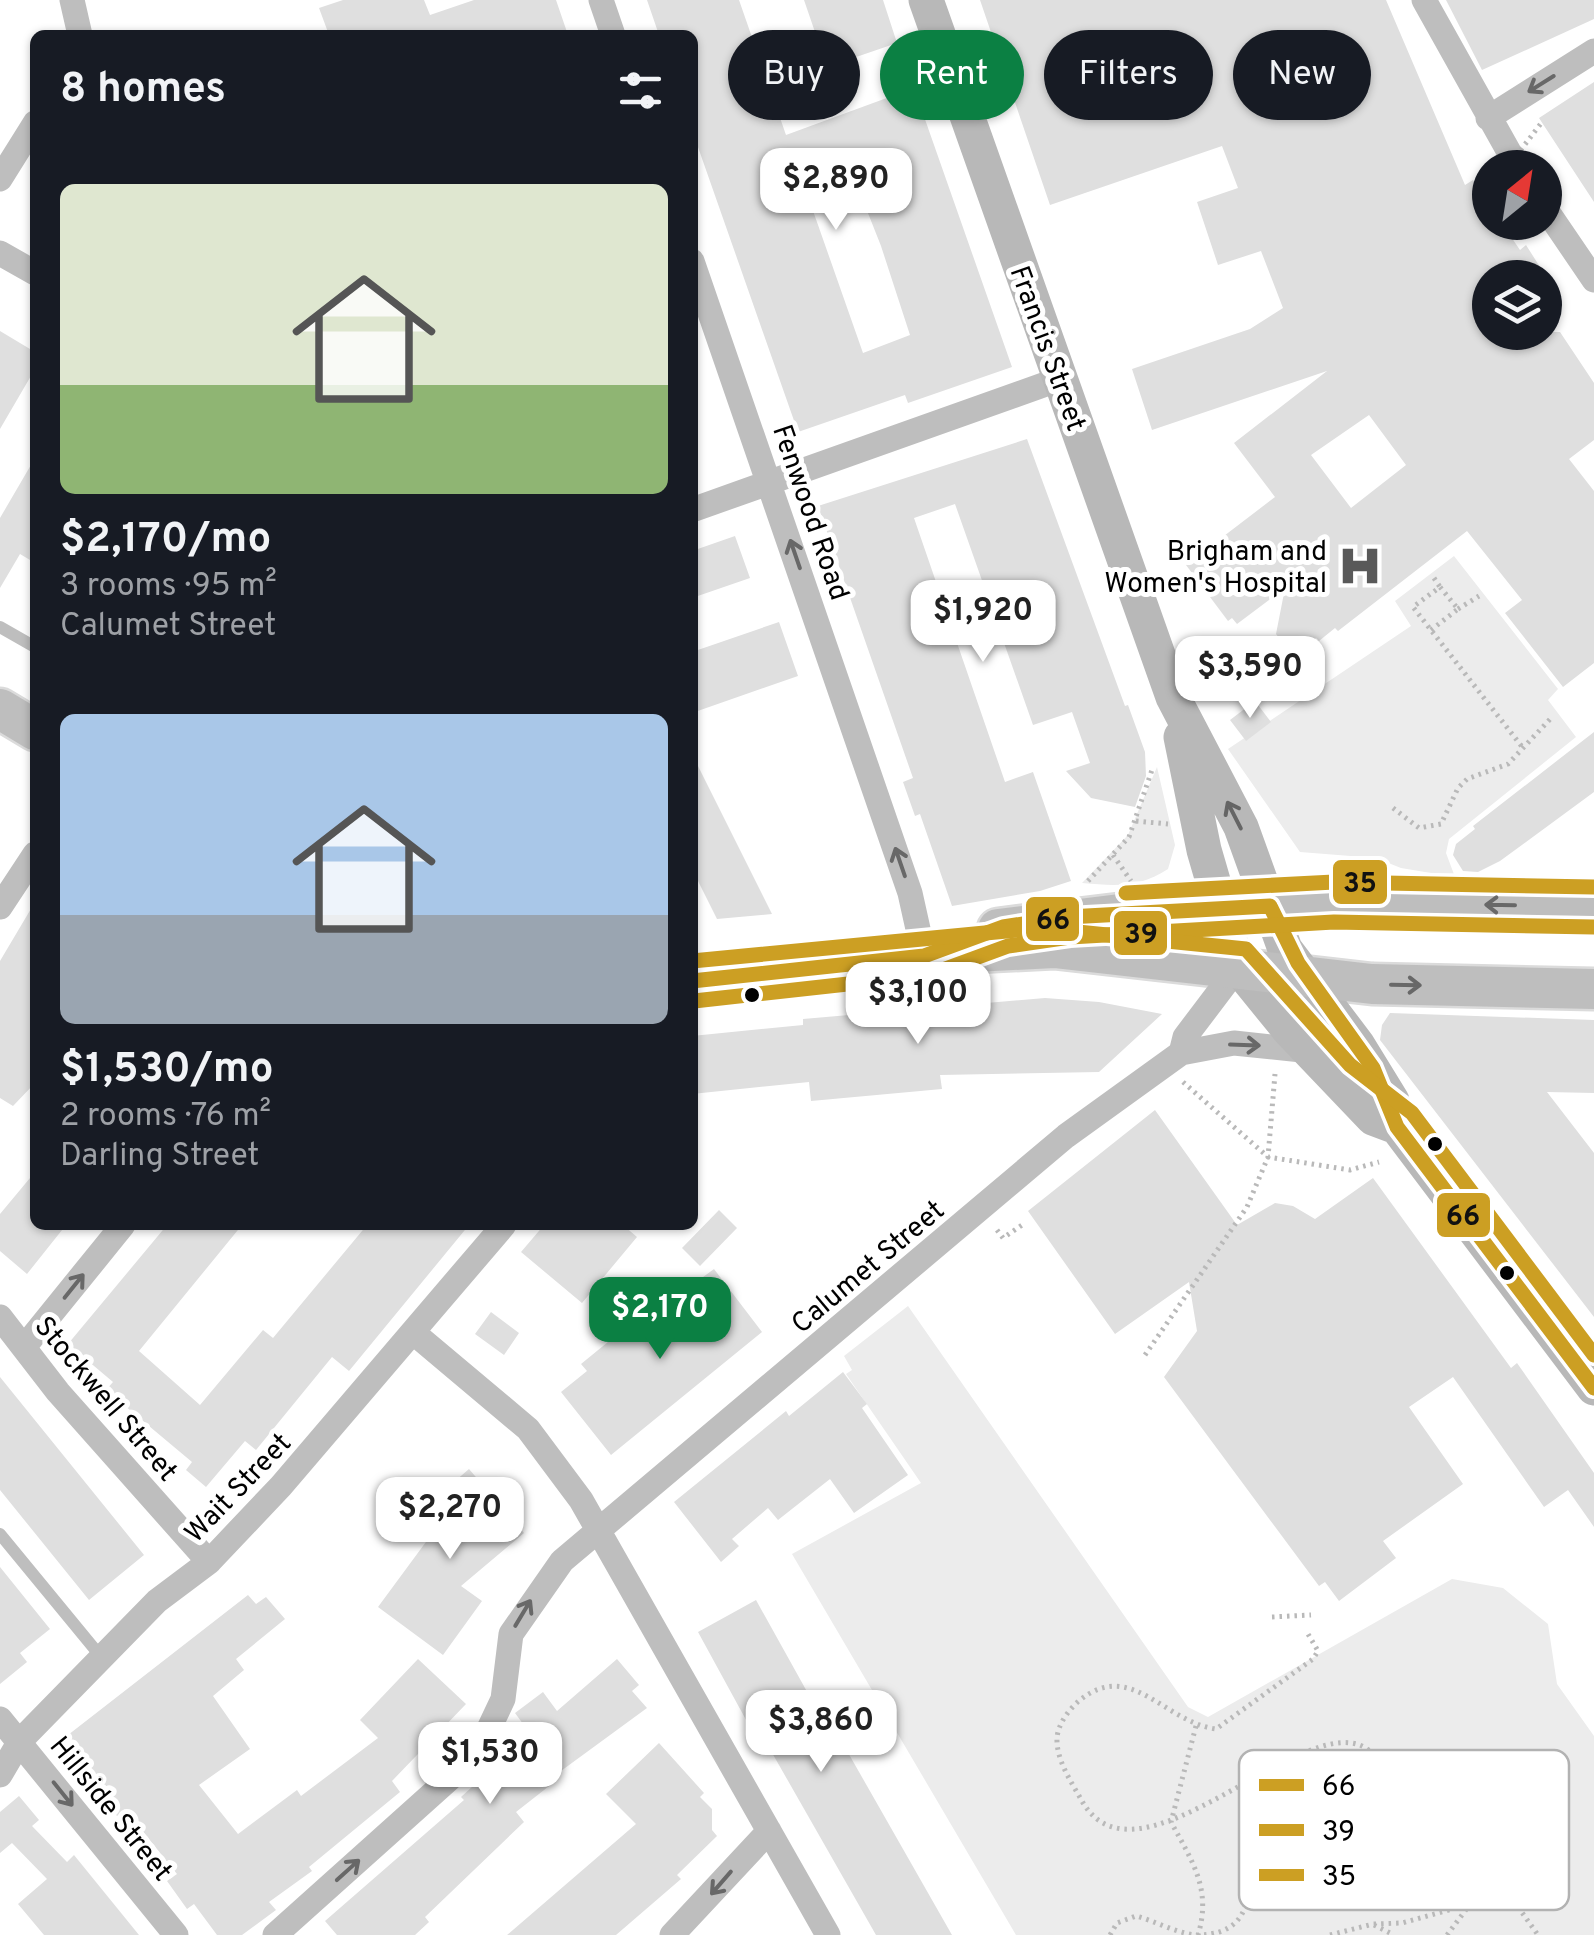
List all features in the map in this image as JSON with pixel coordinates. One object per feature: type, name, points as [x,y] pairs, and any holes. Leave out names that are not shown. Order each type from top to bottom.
[{"type":"main road","name":"Francis Street","points":[[926,0],[1173,697],[1240,826],[1285,949],[1309,977],[1392,1101],[1397,1127]]},
{"type":"main road","name":"Francis Street","points":[[1173,697],[1200,836],[1238,967]]},
{"type":"main road","points":[[0,709],[30,727]]},
{"type":"main road","points":[[924,956],[1003,927],[1068,918],[1334,902],[1594,907]]},
{"type":"main road","points":[[698,980],[924,956],[1054,948],[1372,984],[1594,989]]},
{"type":"main road","points":[[1238,967],[1373,1118],[1397,1127],[1594,1388]]},
{"type":"street","points":[[72,0],[79,30]]},
{"type":"street","points":[[601,0],[611,30]]},
{"type":"street","points":[[1424,0],[1507,150]]},
{"type":"street","points":[[1488,118],[1594,50]]},
{"type":"street","points":[[0,180],[30,131]]},
{"type":"street","points":[[1562,233],[1594,280]]},
{"type":"street","points":[[0,253],[30,271]]},
{"type":"street","name":"Fenwood Road","points":[[698,278],[910,892],[924,956]]},
{"type":"street","points":[[698,508],[1060,378]]},
{"type":"street","points":[[0,906],[30,861]]},
{"type":"street","name":"Calumet Street","points":[[275,1935],[477,1754],[503,1699],[511,1634],[562,1561],[1066,1136],[1180,1052],[1185,1037],[1238,967]]},
{"type":"street","points":[[1180,1052],[1234,1044],[1311,1051]]},
{"type":"street","points":[[24,1346],[119,1230]]},
{"type":"street","name":"Wait Street","points":[[0,1774],[20,1741],[157,1601],[209,1562],[415,1334],[500,1230]]},
{"type":"street","name":"Stockwell Street","points":[[0,1317],[58,1392],[209,1562]]},
{"type":"street","points":[[415,1334],[528,1429],[598,1529],[828,1935]]},
{"type":"street","name":"Hillside Street","points":[[0,1720],[176,1935]]},
{"type":"street","points":[[672,1935],[769,1831]]},
{"type":"lane","points":[[0,627],[30,644]]},
{"type":"lane","points":[[0,1534],[102,1658]]},
{"type":"path","points":[[1521,150],[1542,122]]},
{"type":"path","points":[[1434,578],[1458,609]]},
{"type":"path","points":[[1440,587],[1413,608],[1523,748]]},
{"type":"path","points":[[1430,630],[1479,596]]},
{"type":"path","points":[[1394,808],[1420,828],[1442,824],[1467,779],[1508,764],[1553,716]]},
{"type":"path","points":[[1088,880],[1114,856],[1136,821],[1156,754]]},
{"type":"path","points":[[1136,821],[1172,825]]},
{"type":"path","points":[[1114,856],[1132,884]]},
{"type":"path","points":[[1145,1355],[1247,1206],[1268,1157],[1276,1069]]},
{"type":"path","points":[[1180,1080],[1268,1157],[1350,1170],[1379,1162]]},
{"type":"path","points":[[1003,1238],[1025,1222]]},
{"type":"path","points":[[1272,1618],[1312,1615]]},
{"type":"path","points":[[1239,1786],[1172,1822],[1150,1829],[1104,1824],[1086,1809],[1073,1785],[1057,1739],[1063,1719],[1076,1704],[1108,1684],[1135,1690],[1196,1726],[1216,1729],[1234,1720],[1313,1659],[1318,1650],[1308,1634]]},
{"type":"path","points":[[1196,1726],[1192,1757],[1172,1822],[1200,1871],[1204,1916],[1198,1935]]},
{"type":"path","points":[[1305,1750],[1344,1742],[1364,1750]]},
{"type":"path","points":[[1110,1935],[1117,1923],[1136,1916],[1198,1935],[1228,1929],[1245,1910]]},
{"type":"path","points":[[1330,1935],[1442,1910]]},
{"type":"path","points":[[1448,1935],[1466,1910]]},
{"type":"path","points":[[1520,1910],[1538,1935]]},
{"type":"path","points":[[1372,1924],[1394,1935]]},
{"type":"shaded area","points":[[1454,556],[1558,689],[1548,700],[1576,737],[1449,839],[1446,853],[1455,877],[1401,868],[1376,858],[1300,852],[1228,749],[1411,626],[1395,601]]},
{"type":"shaded area","points":[[1157,767],[1175,845],[1168,869],[1147,880],[1127,884],[1082,883],[1128,835]]},
{"type":"shaded area","points":[[908,1306],[1188,1707],[1208,1717],[1452,1579],[1503,1588],[1548,1624],[1557,1684],[1594,1736],[1594,1935],[1016,1935],[792,1554],[921,1483],[846,1374],[852,1370],[844,1356]]},
{"type":"building","points":[[343,0],[424,0],[430,15],[474,0],[556,0],[566,30],[327,30],[319,8]]},
{"type":"building","points":[[647,0],[739,0],[749,30],[728,30],[728,120],[781,120],[786,135],[827,120],[860,120],[860,108],[880,100],[880,120],[925,120],[1012,367],[908,403],[905,395],[798,432],[698,147],[698,30],[657,30]],"holes":[[[841,154],[858,205],[864,203],[910,335],[863,353],[798,168]]]},
{"type":"building","points":[[804,0],[883,0],[893,30],[880,30],[880,49],[860,56],[860,30],[814,30]]},
{"type":"building","points":[[980,0],[1386,0],[1465,185],[1472,181],[1472,240],[1513,240],[1520,250],[1526,245],[1536,260],[1472,260],[1472,350],[1562,350],[1562,335],[1594,383],[1594,440],[1569,459],[1594,491],[1594,663],[1563,687],[1505,613],[1522,600],[1467,531],[1338,631],[1335,628],[1319,641],[1316,638],[1300,651],[1287,648],[1276,634],[1285,588],[1237,624],[1232,618],[1228,621],[1186,565],[1275,497],[1234,443],[1327,371],[1152,430],[1132,369],[1250,329],[1283,308],[1261,251],[1218,265],[1197,202],[1238,188],[1222,146],[1050,205],[1021,120],[1024,120],[1024,30],[990,30]],"holes":[[[1369,415],[1406,465],[1351,508],[1311,455]]]},
{"type":"building","points":[[1446,0],[1594,0],[1594,19],[1482,70]]},
{"type":"building","points":[[1594,82],[1594,202],[1562,150],[1539,118]]},
{"type":"building","points":[[0,331],[30,349],[30,378],[0,429]]},
{"type":"building","points":[[1027,439],[1145,752],[1146,776],[1135,807],[1091,798],[1066,771],[1090,763],[1072,712],[1033,725],[955,504],[914,518],[1005,782],[1033,772],[1071,881],[1040,891],[952,906],[920,814],[915,816],[903,782],[913,778],[818,506]]},
{"type":"building","points":[[30,467],[30,560],[20,554],[0,588],[0,518]]},
{"type":"building","points":[[735,536],[750,578],[698,596],[698,549]]},
{"type":"building","points":[[779,622],[798,676],[698,711],[698,650]]},
{"type":"building","points":[[1255,701],[1271,722],[1246,741],[1230,720]]},
{"type":"building","points":[[1594,732],[1594,792],[1500,861],[1478,872],[1463,871],[1453,855],[1456,844],[1475,829],[1473,826]]},
{"type":"building","points":[[698,766],[772,914],[717,919],[698,881]]},
{"type":"building","points":[[30,910],[30,1088],[13,1106],[0,1098],[0,961]]},
{"type":"building","points":[[1045,998],[1099,1002],[1162,1014],[1099,1072],[940,1075],[942,1089],[811,1101],[809,1082],[698,1093],[698,1035],[803,1025],[803,1019]]},
{"type":"building","points":[[1390,1013],[1594,1020],[1594,1093],[1547,1092],[1594,1153],[1594,1317],[1380,1040],[1382,1025]]},
{"type":"building","points":[[1155,1110],[1237,1225],[1275,1203],[1293,1206],[1315,1219],[1373,1178],[1511,1368],[1517,1363],[1594,1473],[1594,1527],[1568,1490],[1544,1507],[1453,1377],[1409,1407],[1463,1484],[1383,1541],[1396,1558],[1339,1601],[1325,1582],[1319,1586],[1164,1377],[1197,1331],[1189,1282],[1115,1334],[1028,1211]]},
{"type":"building","points":[[30,1178],[30,1230],[62,1230],[27,1274],[0,1251],[0,1214]]},
{"type":"building","points":[[719,1210],[737,1228],[700,1266],[682,1248]]},
{"type":"building","points":[[163,1230],[238,1230],[139,1351],[200,1405],[263,1330],[273,1338],[363,1230],[465,1230],[349,1371],[332,1357],[256,1450],[245,1441],[206,1487],[186,1470],[192,1462],[106,1390],[113,1382],[68,1344]]},
{"type":"building","points":[[540,1230],[629,1230],[637,1237],[582,1303],[521,1252]]},
{"type":"building","points":[[714,1269],[762,1332],[611,1455],[561,1392],[587,1371],[581,1364],[630,1324],[640,1336],[688,1297],[684,1291]]},
{"type":"building","points":[[491,1312],[519,1333],[504,1355],[475,1334]]},
{"type":"building","points":[[843,1372],[867,1404],[862,1408],[908,1475],[854,1513],[830,1479],[778,1520],[768,1508],[732,1539],[739,1546],[721,1562],[674,1502],[786,1411],[789,1416]]},
{"type":"building","points":[[0,1377],[144,1555],[89,1600],[0,1490]]},
{"type":"building","points":[[469,1469],[524,1533],[461,1586],[482,1601],[443,1655],[378,1607],[434,1531],[418,1513]]},
{"type":"building","points":[[0,1567],[50,1629],[20,1653],[27,1662],[0,1684]]},
{"type":"building","points":[[248,1595],[256,1604],[266,1597],[285,1619],[236,1659],[244,1670],[213,1696],[250,1749],[199,1785],[238,1834],[297,1790],[301,1796],[378,1738],[360,1720],[418,1659],[466,1704],[392,1781],[400,1792],[309,1867],[312,1871],[269,1902],[276,1910],[242,1935],[217,1935],[194,1904],[187,1909],[167,1881],[177,1874],[125,1809],[117,1816],[59,1742]]},
{"type":"building","points":[[756,1600],[825,1724],[830,1721],[952,1935],[876,1935],[763,1737],[757,1740],[698,1632]]},
{"type":"building","points":[[617,1659],[639,1685],[632,1691],[647,1708],[550,1779],[553,1783],[516,1812],[524,1822],[425,1917],[429,1922],[415,1935],[337,1935],[325,1921],[464,1800],[461,1797],[496,1765],[492,1760],[496,1752],[526,1728],[515,1713],[543,1692],[557,1711]]},
{"type":"building","points":[[659,1743],[704,1793],[700,1797],[712,1809],[712,1830],[717,1836],[677,1875],[681,1879],[616,1935],[507,1935],[636,1824],[606,1794]]},
{"type":"building","points":[[19,1796],[39,1820],[32,1826],[67,1862],[74,1855],[139,1935],[44,1935],[18,1904],[47,1879],[12,1843],[0,1853],[0,1812]]},
{"type":"transit line","name":"35","points":[[1126,893],[1334,882],[1594,887]]},
{"type":"transit line","name":"66","points":[[1270,906],[1298,963],[1373,1068],[1397,1127],[1594,1388]]},
{"type":"transit line","name":"66","points":[[698,980],[924,956],[1003,927],[1068,917],[1270,906]]},
{"type":"transit line","name":"39","points":[[698,1001],[929,975],[1008,946],[1070,937],[1334,922],[1594,927]]},
{"type":"transit line","name":"35","points":[[698,960],[1038,928],[1246,949],[1350,1065],[1412,1113],[1594,1355]]},
{"type":"place","name":"Brigham and Women's Hospital","points":[[1360,566]]}]
